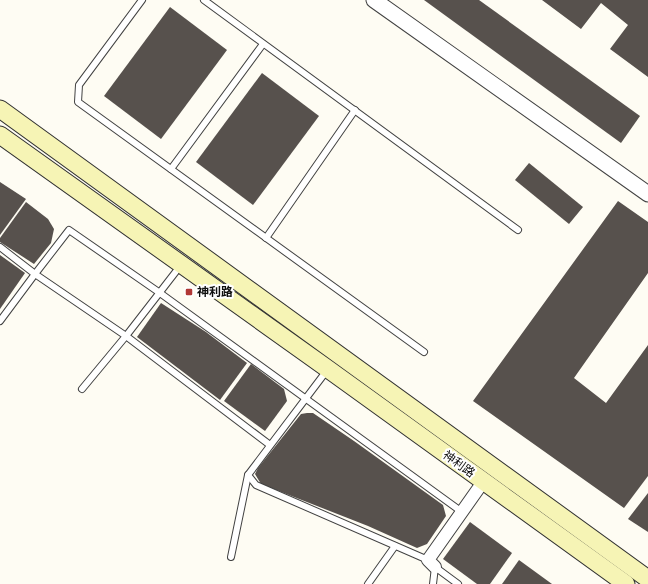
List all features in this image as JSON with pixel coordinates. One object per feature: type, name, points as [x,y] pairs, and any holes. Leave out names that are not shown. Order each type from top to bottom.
[{"type":"main road","points":[[0,109],[648,579]]},
{"type":"main road","name":"神利路","points":[[3,139],[328,369],[626,584]]},
{"type":"street","points":[[374,0],[648,194]]},
{"type":"street","points":[[432,564],[462,512],[483,482]]},
{"type":"lane","points":[[142,0],[79,85],[78,102],[424,352]]},
{"type":"lane","points":[[204,0],[518,230]]},
{"type":"lane","points":[[171,169],[264,44]]},
{"type":"lane","points":[[266,238],[355,110]]},
{"type":"lane","points":[[0,321],[69,230],[160,293],[462,512]]},
{"type":"lane","points":[[0,247],[36,274],[126,336],[270,445]]},
{"type":"lane","points":[[82,389],[126,336],[181,265]]},
{"type":"lane","points":[[231,558],[248,475],[328,369]]},
{"type":"lane","points":[[248,475],[256,485],[395,546],[432,564],[458,584]]},
{"type":"lane","points":[[368,584],[395,546]]},
{"type":"lane","points":[[432,564],[433,584]]},
{"type":"building","points":[[424,0],[479,0],[640,116],[621,143]]},
{"type":"building","points":[[542,0],[648,0],[648,77],[610,49],[628,25],[601,3],[581,29]]},
{"type":"building","points":[[170,7],[227,50],[161,139],[104,96]]},
{"type":"building","points":[[262,73],[319,116],[253,205],[196,162]]},
{"type":"building","points":[[529,163],[583,207],[569,224],[515,180]]},
{"type":"building","points":[[0,182],[26,199],[0,235]]},
{"type":"building","points":[[618,201],[648,222],[648,273],[574,378],[606,403],[648,345],[648,476],[624,508],[473,401]]},
{"type":"building","points":[[26,202],[48,219],[54,229],[51,243],[34,264],[0,242],[0,238]]},
{"type":"building","points":[[0,255],[25,273],[0,309]]},
{"type":"building","points":[[161,303],[206,332],[247,363],[220,400],[137,337]]},
{"type":"building","points":[[251,364],[284,389],[287,401],[265,431],[224,401]]},
{"type":"building","points":[[313,413],[443,505],[446,516],[427,544],[417,548],[368,526],[261,484],[255,474],[258,468],[301,414]]},
{"type":"building","points":[[648,493],[648,532],[628,519]]},
{"type":"building","points":[[470,522],[512,553],[490,584],[477,584],[443,559]]},
{"type":"building","points":[[519,560],[552,584],[502,584]]},
{"type":"place","name":"神利路","points":[[189,292]]}]
